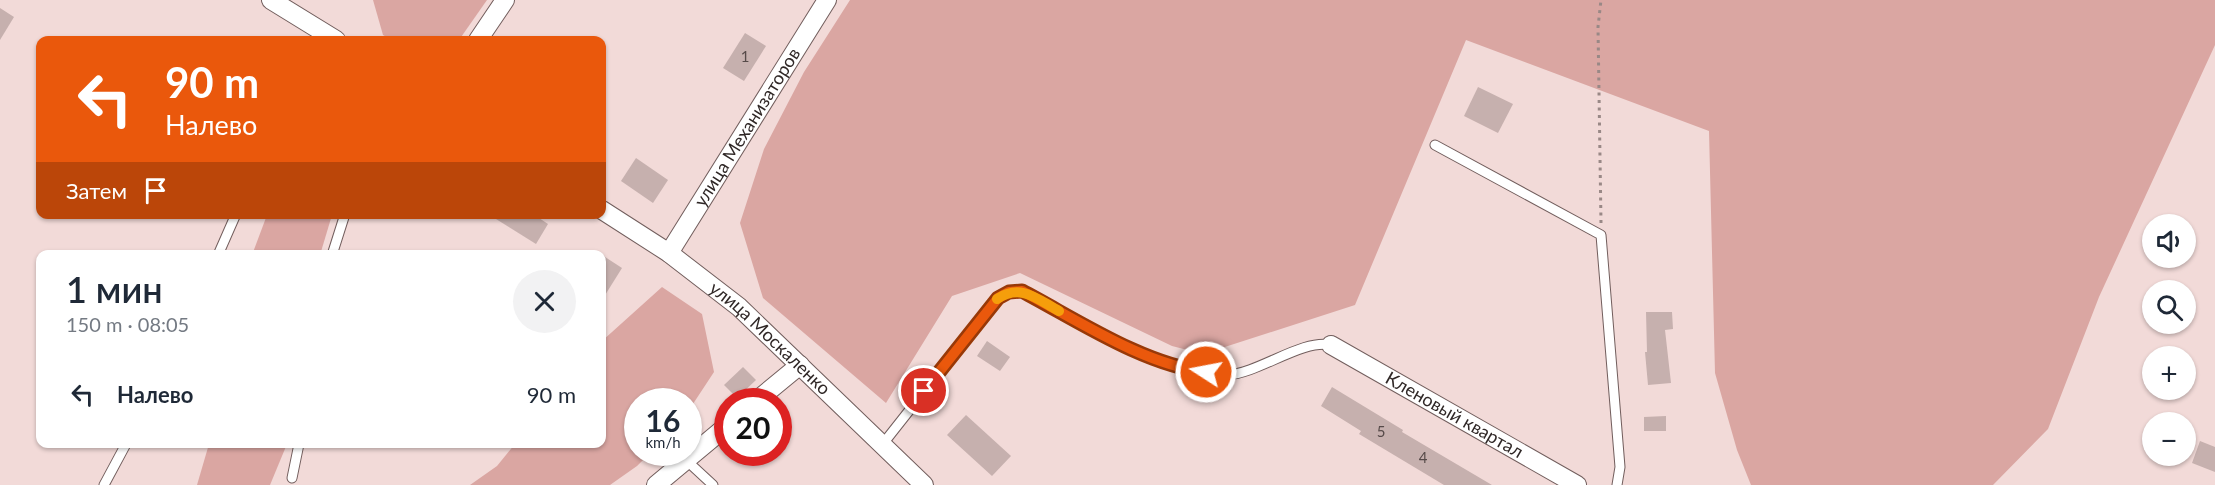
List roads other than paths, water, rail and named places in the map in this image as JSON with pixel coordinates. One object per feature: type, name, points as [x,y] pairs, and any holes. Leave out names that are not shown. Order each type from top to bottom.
[{"type":"street","points":[[271,0],[314,34]]},
{"type":"street","points":[[481,36],[505,0]]},
{"type":"street","name":"улица Механизаторов","points":[[669,253],[827,0]]},
{"type":"street","name":"улица Москаленко","points":[[606,213],[669,253],[739,307],[924,485]]},
{"type":"street","name":"Кленовый квартал","points":[[1331,345],[1577,485]]},
{"type":"street","points":[[772,388],[800,365]]},
{"type":"street","points":[[702,447],[714,437]]},
{"type":"street","points":[[656,485],[679,466]]},
{"type":"lane","points":[[1435,145],[1601,235],[1620,467],[1617,485]]},
{"type":"lane","points":[[220,250],[234,219]]},
{"type":"lane","points":[[334,250],[343,219]]},
{"type":"lane","points":[[882,445],[998,298],[1009,292],[1022,291],[1137,351],[1184,370],[1228,375],[1266,364],[1308,346],[1331,345]]},
{"type":"lane","points":[[104,485],[124,448]]},
{"type":"lane","points":[[292,478],[298,448]]},
{"type":"lane","points":[[692,466],[713,485]]}]
